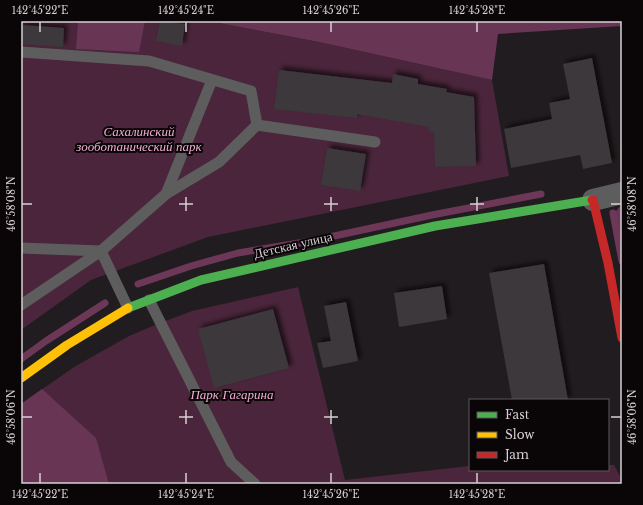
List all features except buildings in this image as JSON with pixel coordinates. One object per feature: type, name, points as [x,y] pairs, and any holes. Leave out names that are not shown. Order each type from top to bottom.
[{"type":"street","points":[[622,193],[593,200],[608,263],[622,338]]},
{"type":"street","name":"Детская улица","points":[[21,378],[67,345],[128,308],[201,280],[435,226],[593,200]]},
{"type":"lane","points":[[21,52],[149,61],[251,91],[257,125]]},
{"type":"lane","points":[[166,194],[212,80]]},
{"type":"lane","points":[[257,125],[375,142]]},
{"type":"lane","points":[[21,306],[101,251],[166,194],[219,162],[257,125]]},
{"type":"lane","points":[[21,248],[101,251]]},
{"type":"lane","points":[[101,251],[128,308]]},
{"type":"lane","points":[[149,300],[231,462],[255,484]]},
{"type":"green space","name":"Сахалинский зооботанический парк","points":[[21,21],[208,21],[319,42],[492,80],[509,176],[208,237],[91,280],[21,330]]},
{"type":"green space","name":"Парк Гагарина","points":[[298,287],[345,480],[469,466],[469,471],[609,471],[609,465],[614,465],[622,480],[622,484],[21,484],[21,404],[74,367],[129,336],[192,311]]},
{"type":"shaded area","points":[[66,21],[145,21],[139,52],[76,49],[78,22]]},
{"type":"shaded area","points":[[208,21],[622,21],[622,26],[498,34],[492,80],[319,42]]},
{"type":"shaded area","points":[[622,204],[622,258],[616,211]]},
{"type":"shaded area","points":[[42,389],[96,438],[109,484],[21,484],[21,404]]},
{"type":"waterway","points":[[138,284],[191,266],[238,253],[311,241],[432,215],[541,194]]},
{"type":"waterway","points":[[613,213],[622,261]]},
{"type":"waterway","points":[[21,359],[105,303]]},
{"type":"traffic: fast","points":[[128,308],[201,280],[435,226],[592,200]]},
{"type":"traffic: slow","points":[[21,378],[67,345],[128,308]]},
{"type":"traffic: jam","points":[[592,200],[608,263],[622,338]]}]
